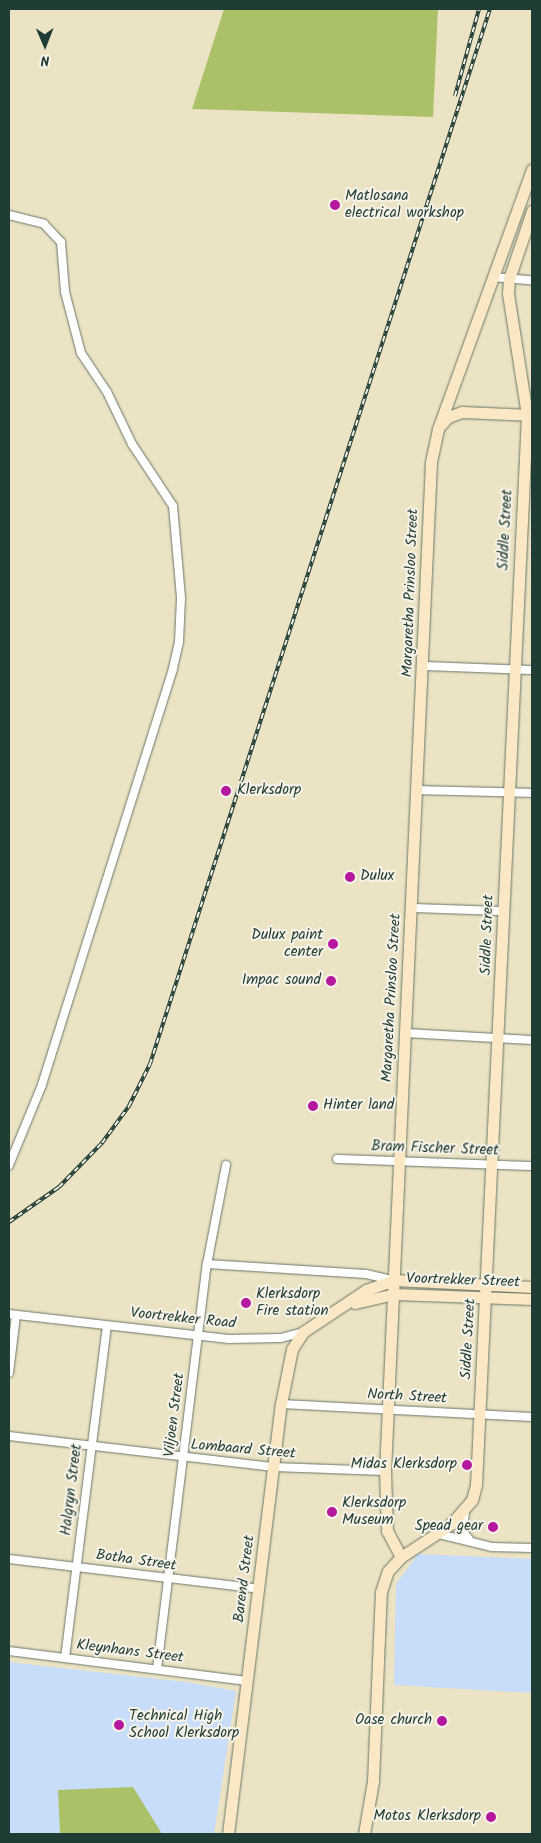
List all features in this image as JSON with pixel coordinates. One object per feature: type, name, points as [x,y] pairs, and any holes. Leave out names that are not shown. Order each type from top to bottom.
[{"type":"street","name":"Margaretha Prinsloo Street","points":[[401,1558],[387,1531],[386,1472],[432,462],[438,429],[532,169]]},
{"type":"street","points":[[509,279],[532,211]]},
{"type":"street","points":[[9,214],[44,224],[61,242],[65,292],[81,353],[107,392],[132,444],[172,506],[181,598],[179,642],[173,669],[42,1085],[9,1165]]},
{"type":"street","points":[[494,278],[532,280]]},
{"type":"street","name":"Siddle Street","points":[[401,1558],[438,1534],[465,1510],[476,1485],[481,1415],[509,792],[529,415],[510,308],[509,279]]},
{"type":"street","points":[[438,429],[448,417],[462,412],[529,415]]},
{"type":"street","points":[[423,666],[532,670]]},
{"type":"street","points":[[418,790],[532,793]]},
{"type":"street","points":[[411,908],[504,911]]},
{"type":"street","points":[[405,1033],[532,1040]]},
{"type":"street","name":"Bram Fischer Street","points":[[337,1159],[532,1166]]},
{"type":"street","name":"Viljoen Street","points":[[157,1669],[207,1264],[226,1165]]},
{"type":"street","points":[[207,1264],[366,1274],[395,1280]]},
{"type":"street","name":"Voortrekker Street","points":[[395,1280],[487,1291],[532,1299]]},
{"type":"street","name":"Voortrekker Road","points":[[12,1315],[255,1341],[302,1332],[346,1306],[366,1290],[395,1280]]},
{"type":"street","name":"Voortrekker Street","points":[[394,1294],[487,1291],[532,1287]]},
{"type":"street","name":"Voortrekker Road","points":[[346,1306],[394,1294]]},
{"type":"street","points":[[9,1373],[12,1315]]},
{"type":"street","name":"Halgryn Street","points":[[65,1658],[107,1326]]},
{"type":"street","name":"Barend Street","points":[[228,1834],[286,1366],[302,1332]]},
{"type":"street","name":"North Street","points":[[281,1404],[532,1417]]},
{"type":"street","name":"Lombaard Street","points":[[9,1436],[184,1458],[274,1467],[386,1472]]},
{"type":"street","points":[[465,1510],[463,1532],[469,1540]]},
{"type":"street","points":[[438,1534],[492,1547],[532,1548]]},
{"type":"street","points":[[364,1834],[373,1781],[381,1592],[388,1571],[401,1558]]},
{"type":"street","name":"Botha Street","points":[[9,1559],[168,1580],[259,1589]]},
{"type":"street","name":"Kleynhans Street","points":[[9,1651],[247,1681]]},
{"type":"shaded area","points":[[418,1554],[532,1559],[532,1693],[394,1685],[396,1584]]},
{"type":"shaded area","name":"Technical High School Klerksdorp","points":[[9,1662],[186,1682],[236,1691],[214,1834],[9,1834]]},
{"type":"green space","points":[[224,9],[438,9],[433,117],[192,109]]},
{"type":"green space","points":[[133,1787],[162,1834],[60,1834],[58,1790]]},
{"type":"railway","points":[[455,96],[479,9]]},
{"type":"railway","points":[[9,1222],[59,1187],[102,1143],[129,1106],[150,1064],[490,9]]},
{"type":"place","name":"Matlosana electrical workshop","points":[[335,205]]},
{"type":"place","name":"Klerksdorp","points":[[226,791]]},
{"type":"place","name":"Dulux","points":[[350,877]]},
{"type":"place","name":"Dulux paint center","points":[[333,944]]},
{"type":"place","name":"Impac sound","points":[[331,981]]},
{"type":"place","name":"Hinter land","points":[[313,1106]]},
{"type":"place","name":"Klerksdorp Fire station","points":[[246,1303]]},
{"type":"place","name":"Midas Klerksdorp","points":[[467,1465]]},
{"type":"place","name":"Klerksdorp Museum","points":[[332,1512]]},
{"type":"place","name":"Spead gear","points":[[493,1527]]},
{"type":"place","name":"Oase church","points":[[442,1721]]},
{"type":"place","name":"Technical High School Klerksdorp","points":[[119,1725]]},
{"type":"place","name":"Motos Klerksdorp","points":[[491,1817]]}]
